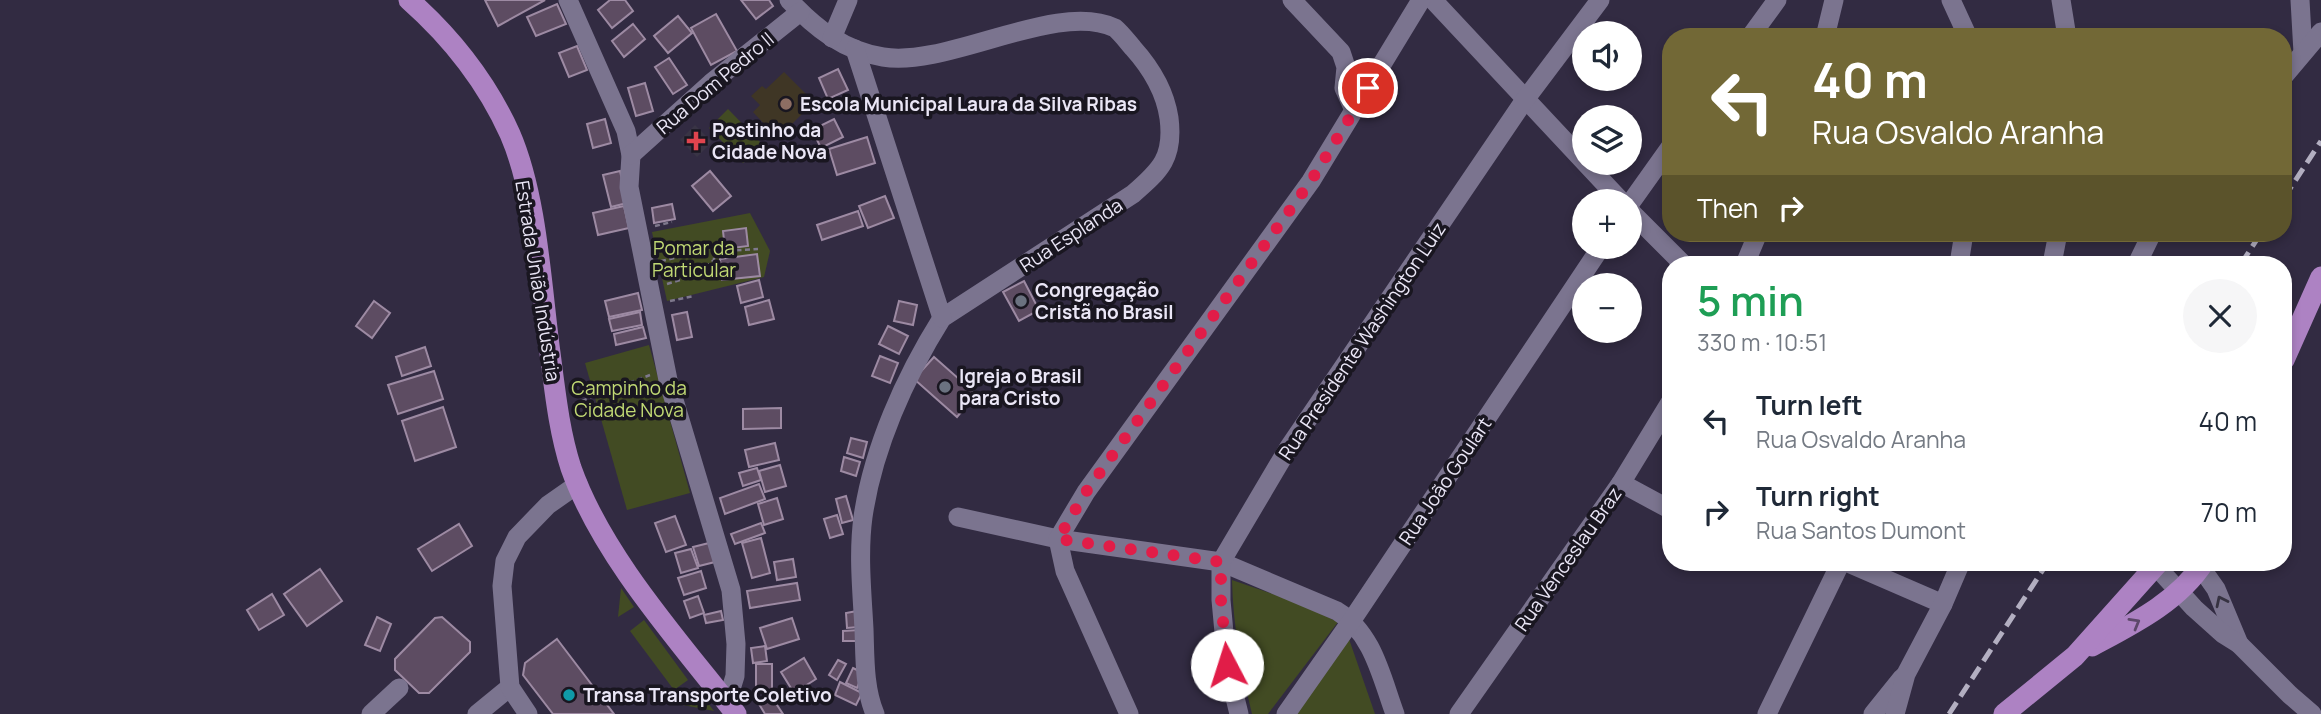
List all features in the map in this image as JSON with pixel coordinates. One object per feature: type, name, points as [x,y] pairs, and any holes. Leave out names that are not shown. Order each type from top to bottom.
[{"type":"main road","name":"Estrada União Indústria","points":[[408,0],[440,29],[469,61],[492,97],[511,136],[531,212],[558,411],[569,460],[578,484],[594,518],[620,561],[731,708]]},
{"type":"main road","points":[[2292,342],[2321,277]]},
{"type":"main road","points":[[2004,714],[2075,656],[2150,571]]},
{"type":"main road","points":[[2075,656],[2143,618],[2179,591],[2195,571]]},
{"type":"street","points":[[568,0],[626,131],[631,155],[629,187],[666,369],[731,590],[736,644],[731,708]]},
{"type":"street","points":[[832,38],[848,0]]},
{"type":"street","points":[[1292,0],[1341,52],[1346,67],[1344,88],[1354,110]]},
{"type":"street","points":[[1129,714],[1065,571],[1058,539],[1086,492],[1311,181],[1421,0]]},
{"type":"street","points":[[1433,0],[1608,189]]},
{"type":"street","name":"Rua Presidente Washington Luiz","points":[[1221,562],[1289,447],[1524,101],[1600,0]]},
{"type":"street","points":[[1757,28],[1777,0]]},
{"type":"street","points":[[1827,28],[1834,0]]},
{"type":"street","points":[[1951,0],[1964,28]]},
{"type":"street","points":[[2061,0],[2066,28]]},
{"type":"street","points":[[2300,0],[2303,53]]},
{"type":"street","name":"Rua Dom Pedro II","points":[[631,155],[794,6]]},
{"type":"street","name":"Rua Esplanda","points":[[794,6],[817,29],[832,38],[855,49],[885,58],[909,56],[1055,15],[1098,19],[1115,28],[1144,61],[1159,85],[1167,106],[1171,133],[1167,158],[1156,174],[1133,194],[942,318],[922,350],[885,435],[872,475],[863,517],[860,552],[864,648],[867,683],[875,714]]},
{"type":"street","points":[[2292,66],[2321,32]]},
{"type":"street","points":[[855,49],[942,318]]},
{"type":"street","points":[[1640,189],[1662,159]]},
{"type":"street","points":[[1642,223],[1675,256]]},
{"type":"street","name":"Rua João Goulart","points":[[1286,714],[1352,620],[1593,259]]},
{"type":"street","name":"Rua Venceslau Braz","points":[[1459,714],[1621,484],[1662,416]]},
{"type":"street","points":[[528,714],[510,687],[502,586],[505,561],[517,537],[548,505],[578,484]]},
{"type":"street","points":[[1621,484],[1662,505]]},
{"type":"street","points":[[958,517],[1058,539],[1221,562],[1337,611],[1352,620],[1371,648],[1395,714]]},
{"type":"street","points":[[1221,562],[1221,600],[1227,665],[1239,714]]},
{"type":"street","points":[[1767,714],[1847,571]]},
{"type":"street","points":[[1869,571],[1943,604]]},
{"type":"street","points":[[1873,714],[1906,674],[1957,571]]},
{"type":"street","points":[[2163,571],[2210,623],[2239,644],[2312,714]]},
{"type":"street","points":[[2206,571],[2239,644]]},
{"type":"street","points":[[1895,714],[1906,674]]},
{"type":"street","points":[[477,714],[510,687]]},
{"type":"street","points":[[371,714],[399,688]]},
{"type":"path","points":[[648,227],[672,222]]},
{"type":"path","points":[[655,262],[714,251],[758,249]]},
{"type":"path","points":[[660,286],[696,275],[715,260],[714,251]]},
{"type":"path","points":[[663,302],[694,296]]},
{"type":"path","points":[[558,411],[666,369]]},
{"type":"shaded area","name":"Escola Municipal Laura da Silva Ribas","points":[[784,72],[814,102],[782,134],[773,124],[768,128],[753,112],[760,105],[751,96],[762,86],[766,89]]},
{"type":"shaded area","name":"Postinho da Cidade Nova","points":[[695,125],[712,142],[697,157],[680,140]]},
{"type":"green space","points":[[728,109],[762,144],[743,163],[709,128]]},
{"type":"green space","name":"Pomar da Particular","points":[[750,213],[770,251],[764,277],[667,301],[652,232]]},
{"type":"green space","name":"Campinho da Cidade Nova","points":[[649,345],[690,493],[627,510],[585,363]]},
{"type":"green space","points":[[1232,580],[1296,602],[1338,622],[1268,714],[1252,714],[1238,647]]},
{"type":"green space","points":[[621,588],[634,607],[618,617]]},
{"type":"green space","points":[[644,620],[688,680],[674,690],[630,631]]},
{"type":"green space","points":[[1349,639],[1375,714],[1293,714]]},
{"type":"green space","points":[[700,693],[714,711],[683,705]]},
{"type":"building","points":[[485,0],[545,0],[498,26]]},
{"type":"building","points":[[610,0],[625,0],[633,11],[612,28],[598,10]]},
{"type":"building","points":[[741,0],[769,0],[773,6],[756,19]]},
{"type":"building","points":[[557,4],[566,24],[536,36],[527,17]]},
{"type":"building","points":[[716,14],[737,51],[711,65],[691,28]]},
{"type":"building","points":[[678,16],[692,33],[668,53],[654,36]]},
{"type":"building","points":[[633,24],[645,39],[624,57],[612,41]]},
{"type":"building","points":[[577,46],[587,70],[569,77],[559,53]]},
{"type":"building","points":[[669,58],[687,85],[673,94],[655,67]]},
{"type":"building","points":[[838,69],[848,90],[828,99],[819,78]]},
{"type":"building","points":[[645,83],[653,111],[636,116],[628,88]]},
{"type":"building","points":[[605,119],[611,143],[593,148],[587,124]]},
{"type":"building","points":[[834,119],[843,137],[821,148],[812,130]]},
{"type":"building","points":[[867,137],[875,163],[837,175],[829,149]]},
{"type":"building","points":[[620,171],[627,203],[611,207],[603,175]]},
{"type":"building","points":[[710,171],[731,196],[713,211],[692,186]]},
{"type":"building","points":[[885,196],[894,218],[868,228],[859,206]]},
{"type":"building","points":[[672,204],[675,219],[654,223],[652,208]]},
{"type":"building","points":[[624,206],[629,228],[598,235],[593,213]]},
{"type":"building","points":[[858,211],[863,226],[822,240],[817,225]]},
{"type":"building","points":[[746,228],[748,246],[725,249],[723,231]]},
{"type":"building","points":[[757,254],[760,276],[722,280],[720,259]]},
{"type":"building","points":[[759,280],[763,297],[741,303],[737,286]]},
{"type":"building","name":"Congregação Cristã no Brasil","points":[[1024,281],[1039,310],[1019,321],[1003,292]]},
{"type":"building","points":[[638,293],[642,310],[609,317],[605,301]]},
{"type":"building","points":[[769,300],[774,319],[749,325],[745,307]]},
{"type":"building","points":[[374,301],[390,313],[372,338],[356,326]]},
{"type":"building","points":[[899,301],[917,305],[913,325],[894,321]]},
{"type":"building","points":[[640,312],[642,325],[612,331],[609,319]]},
{"type":"building","points":[[687,312],[692,337],[677,340],[672,315]]},
{"type":"building","points":[[888,326],[908,336],[899,354],[879,344]]},
{"type":"building","points":[[643,327],[646,338],[616,345],[614,334]]},
{"type":"building","points":[[425,347],[431,366],[402,376],[396,357]]},
{"type":"building","points":[[880,356],[898,363],[890,383],[872,376]]},
{"type":"building","name":"Igreja o Brasil para Cristo","points":[[934,357],[976,394],[957,417],[914,379]]},
{"type":"building","points":[[434,371],[443,399],[398,414],[388,385]]},
{"type":"building","points":[[443,407],[456,447],[415,461],[402,421]]},
{"type":"building","points":[[781,408],[781,428],[743,429],[743,409]]},
{"type":"building","points":[[851,438],[867,442],[863,458],[847,453]]},
{"type":"building","points":[[775,443],[779,460],[749,467],[745,450]]},
{"type":"building","points":[[844,457],[860,462],[856,476],[841,471]]},
{"type":"building","points":[[780,465],[786,486],[765,492],[759,471]]},
{"type":"building","points":[[757,468],[761,480],[743,486],[739,473]]},
{"type":"building","points":[[759,484],[765,499],[725,514],[720,498]]},
{"type":"building","points":[[846,496],[853,520],[842,523],[836,499]]},
{"type":"building","points":[[777,498],[783,519],[764,525],[758,504]]},
{"type":"building","points":[[837,515],[843,534],[830,538],[824,519]]},
{"type":"building","points":[[675,516],[686,545],[666,552],[655,523]]},
{"type":"building","points":[[761,523],[765,533],[735,544],[731,534]]},
{"type":"building","points":[[459,524],[472,546],[432,571],[418,549]]},
{"type":"building","points":[[761,538],[770,573],[752,578],[742,543]]},
{"type":"building","points":[[709,543],[715,562],[699,566],[693,547]]},
{"type":"building","points":[[691,549],[698,568],[681,573],[675,553]]},
{"type":"building","points":[[793,559],[796,577],[777,580],[774,562]]},
{"type":"building","points":[[320,569],[342,601],[307,626],[284,594]]},
{"type":"building","points":[[701,571],[706,588],[684,595],[678,578]]},
{"type":"building","points":[[797,583],[800,600],[750,608],[747,591]]},
{"type":"building","points":[[272,594],[284,615],[259,630],[247,610]]},
{"type":"building","points":[[698,596],[704,613],[690,618],[684,601]]},
{"type":"building","points":[[721,611],[723,620],[706,623],[704,615]]},
{"type":"building","points":[[857,611],[859,627],[847,628],[846,613]]},
{"type":"building","points":[[377,617],[391,624],[380,651],[365,645]]},
{"type":"building","points":[[442,617],[470,642],[470,652],[429,693],[419,693],[395,670],[395,659],[435,618]]},
{"type":"building","points":[[792,618],[799,639],[767,649],[760,628]]},
{"type":"building","points":[[859,630],[859,641],[843,641],[843,631]]},
{"type":"building","name":"Transa Transporte Coletivo","points":[[557,639],[614,714],[553,714],[523,675],[525,663]]},
{"type":"building","points":[[765,646],[767,661],[753,663],[751,648]]},
{"type":"building","points":[[804,658],[816,679],[794,693],[781,672]]},
{"type":"building","points":[[838,660],[846,664],[837,680],[829,675]]},
{"type":"building","points":[[756,664],[772,664],[772,690],[756,690]]},
{"type":"building","points":[[853,668],[863,673],[857,688],[846,683]]},
{"type":"building","points":[[840,682],[862,693],[856,705],[835,695]]},
{"type":"building","points":[[771,696],[783,714],[765,714],[759,704]]},
{"type":"railway","points":[[2292,186],[2321,141]]},
{"type":"railway","points":[[2246,256],[2255,242]]},
{"type":"railway","points":[[1949,714],[2042,571]]},
{"type":"place","name":"Escola Municipal Laura da Silva Ribas","points":[[786,104]]},
{"type":"place","name":"Postinho da Cidade Nova","points":[[696,141]]},
{"type":"place","name":"Congregação Cristã no Brasil","points":[[1021,301]]},
{"type":"place","name":"Igreja o Brasil para Cristo","points":[[945,387]]},
{"type":"place","name":"Transa Transporte Coletivo","points":[[569,695]]},
{"type":"route","points":[[1227,665],[1221,600],[1221,562],[1058,539],[1086,492],[1311,181],[1368,88]]}]
